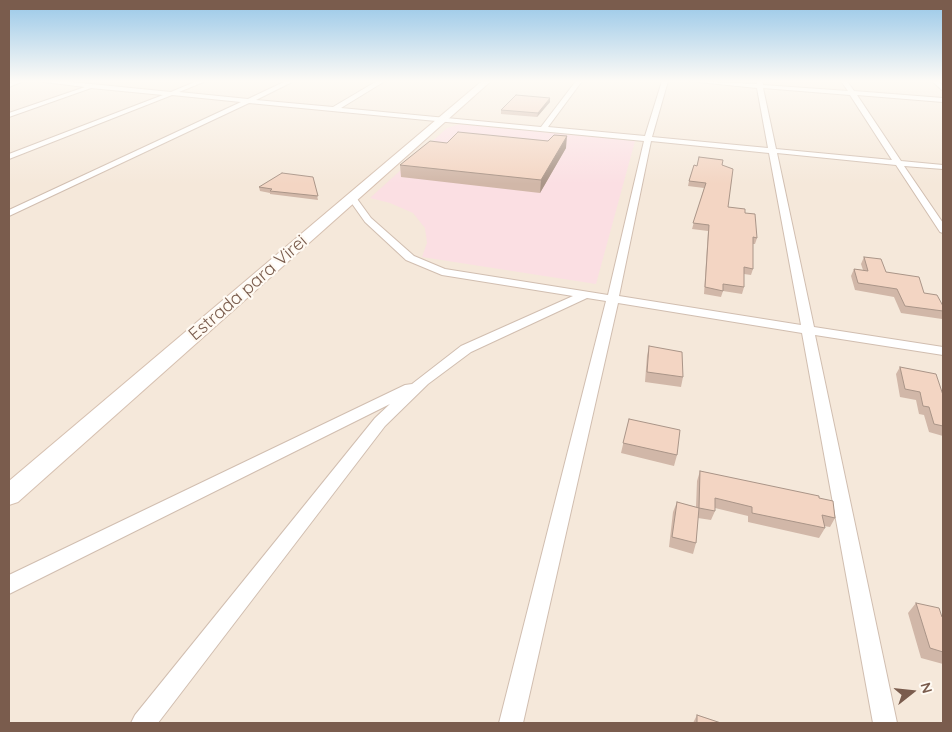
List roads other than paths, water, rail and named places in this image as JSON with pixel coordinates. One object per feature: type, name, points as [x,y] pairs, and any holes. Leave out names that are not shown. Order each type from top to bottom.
[{"type":"street","points":[[9,157],[117,115]]},
{"type":"street","points":[[9,213],[218,115]]},
{"type":"street","points":[[401,115],[943,167]]},
{"type":"street","name":"Estrada para Virei","points":[[9,495],[447,115]]},
{"type":"street","points":[[543,129],[553,115]]},
{"type":"street","points":[[511,723],[613,299],[648,139],[655,115]]},
{"type":"street","points":[[765,115],[885,723]]},
{"type":"street","points":[[866,115],[943,230]]},
{"type":"street","points":[[352,198],[368,220],[410,258],[442,272],[943,351]]},
{"type":"street","points":[[9,205],[22,207]]},
{"type":"street","points":[[143,723],[380,422],[423,381],[466,349],[585,295]]},
{"type":"street","points":[[9,585],[423,381]]}]
